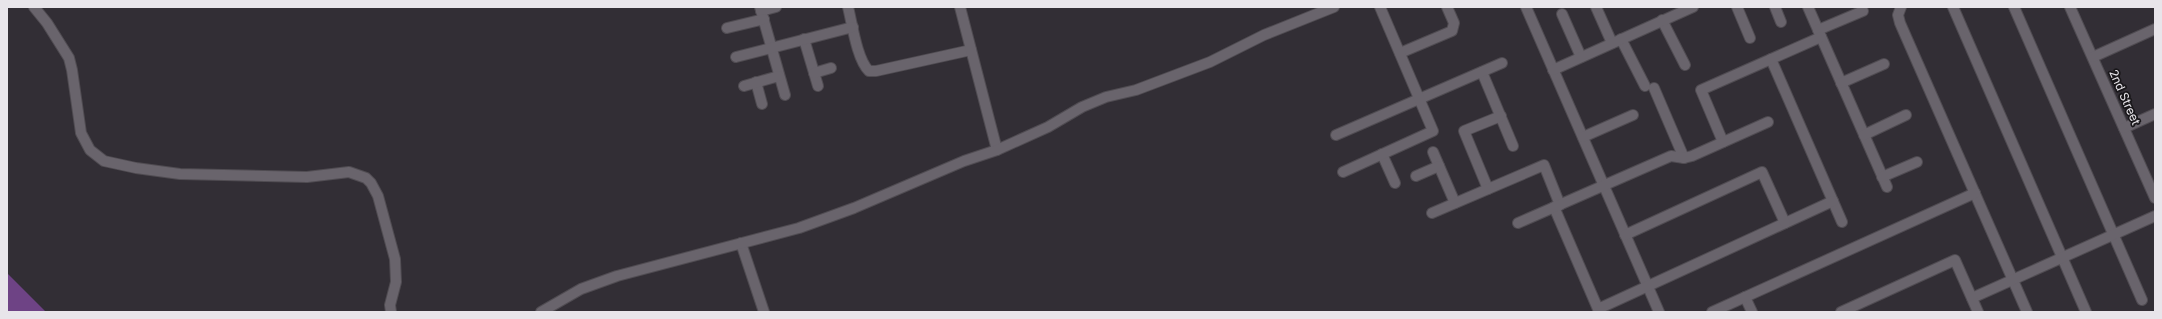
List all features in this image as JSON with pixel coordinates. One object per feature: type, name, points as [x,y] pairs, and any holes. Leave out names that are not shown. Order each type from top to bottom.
[{"type":"street","points":[[34,7],[47,23],[69,58],[81,133],[90,150],[104,161],[136,168],[180,174],[307,178],[349,172],[366,178],[371,183],[378,196],[395,259],[396,282],[390,305],[391,312]]},
{"type":"street","points":[[728,28],[776,7]]},
{"type":"street","points":[[848,7],[861,56],[865,67],[869,71],[876,71],[971,50]]},
{"type":"street","points":[[960,7],[998,150]]},
{"type":"street","points":[[541,312],[581,289],[617,276],[799,228],[854,208],[964,161],[998,150],[1048,127],[1082,107],[1106,97],[1136,90],[1210,62],[1264,35],[1334,7]]},
{"type":"street","points":[[1343,172],[1433,131],[1380,7]]},
{"type":"street","points":[[1400,53],[1452,31],[1454,23],[1446,7]]},
{"type":"street","points":[[1526,7],[1659,312]]},
{"type":"street","points":[[1596,7],[1616,41],[1650,87],[1684,158]]},
{"type":"street","points":[[1553,70],[1693,7]]},
{"type":"street","points":[[1738,7],[1750,38]]},
{"type":"street","points":[[1775,7],[1781,22]]},
{"type":"street","points":[[1808,7],[1885,182],[1917,162]]},
{"type":"street","points":[[1901,7],[1898,15],[1900,23],[2027,312]]},
{"type":"street","points":[[1953,7],[2086,312]]},
{"type":"street","points":[[2014,7],[2142,300]]},
{"type":"street","name":"2nd Street","points":[[2070,7],[2124,128],[2152,184],[2155,198]]},
{"type":"street","points":[[1723,142],[1701,90],[1770,59],[1862,11]]},
{"type":"street","points":[[762,12],[785,95]]},
{"type":"street","points":[[1562,14],[1581,57]]},
{"type":"street","points":[[1662,20],[1685,65]]},
{"type":"street","points":[[736,57],[853,26]]},
{"type":"street","points":[[2093,57],[2155,29]]},
{"type":"street","points":[[804,39],[818,86]]},
{"type":"street","points":[[1770,59],[1842,222]]},
{"type":"street","points":[[1336,135],[1502,63]]},
{"type":"street","points":[[1841,83],[1884,64]]},
{"type":"street","points":[[814,73],[831,68]]},
{"type":"street","points":[[1482,72],[1513,146]]},
{"type":"street","points":[[744,86],[779,76]]},
{"type":"street","points":[[756,82],[762,104]]},
{"type":"street","points":[[2124,128],[2155,114]]},
{"type":"street","points":[[1582,137],[1633,115]]},
{"type":"street","points":[[1864,135],[1906,115]]},
{"type":"street","points":[[1488,189],[1464,131],[1501,116]]},
{"type":"street","points":[[1518,224],[1671,156],[1684,158],[1768,122]]},
{"type":"street","points":[[1433,152],[1455,203]]},
{"type":"street","points":[[1382,154],[1395,183]]},
{"type":"street","points":[[1432,213],[1544,165],[1557,206],[1598,309],[1833,201]]},
{"type":"street","points":[[1416,176],[1439,166]]},
{"type":"street","points":[[1625,235],[1762,172],[1785,223]]},
{"type":"street","points":[[1712,312],[1975,193]]},
{"type":"street","points":[[1972,298],[2155,216]]},
{"type":"street","points":[[741,243],[764,312]]},
{"type":"street","points":[[1841,312],[1955,260],[1972,298],[1975,311]]},
{"type":"street","points":[[1745,297],[1752,312]]},
{"type":"shaded area","points":[[7,273],[46,312],[7,312]]}]
